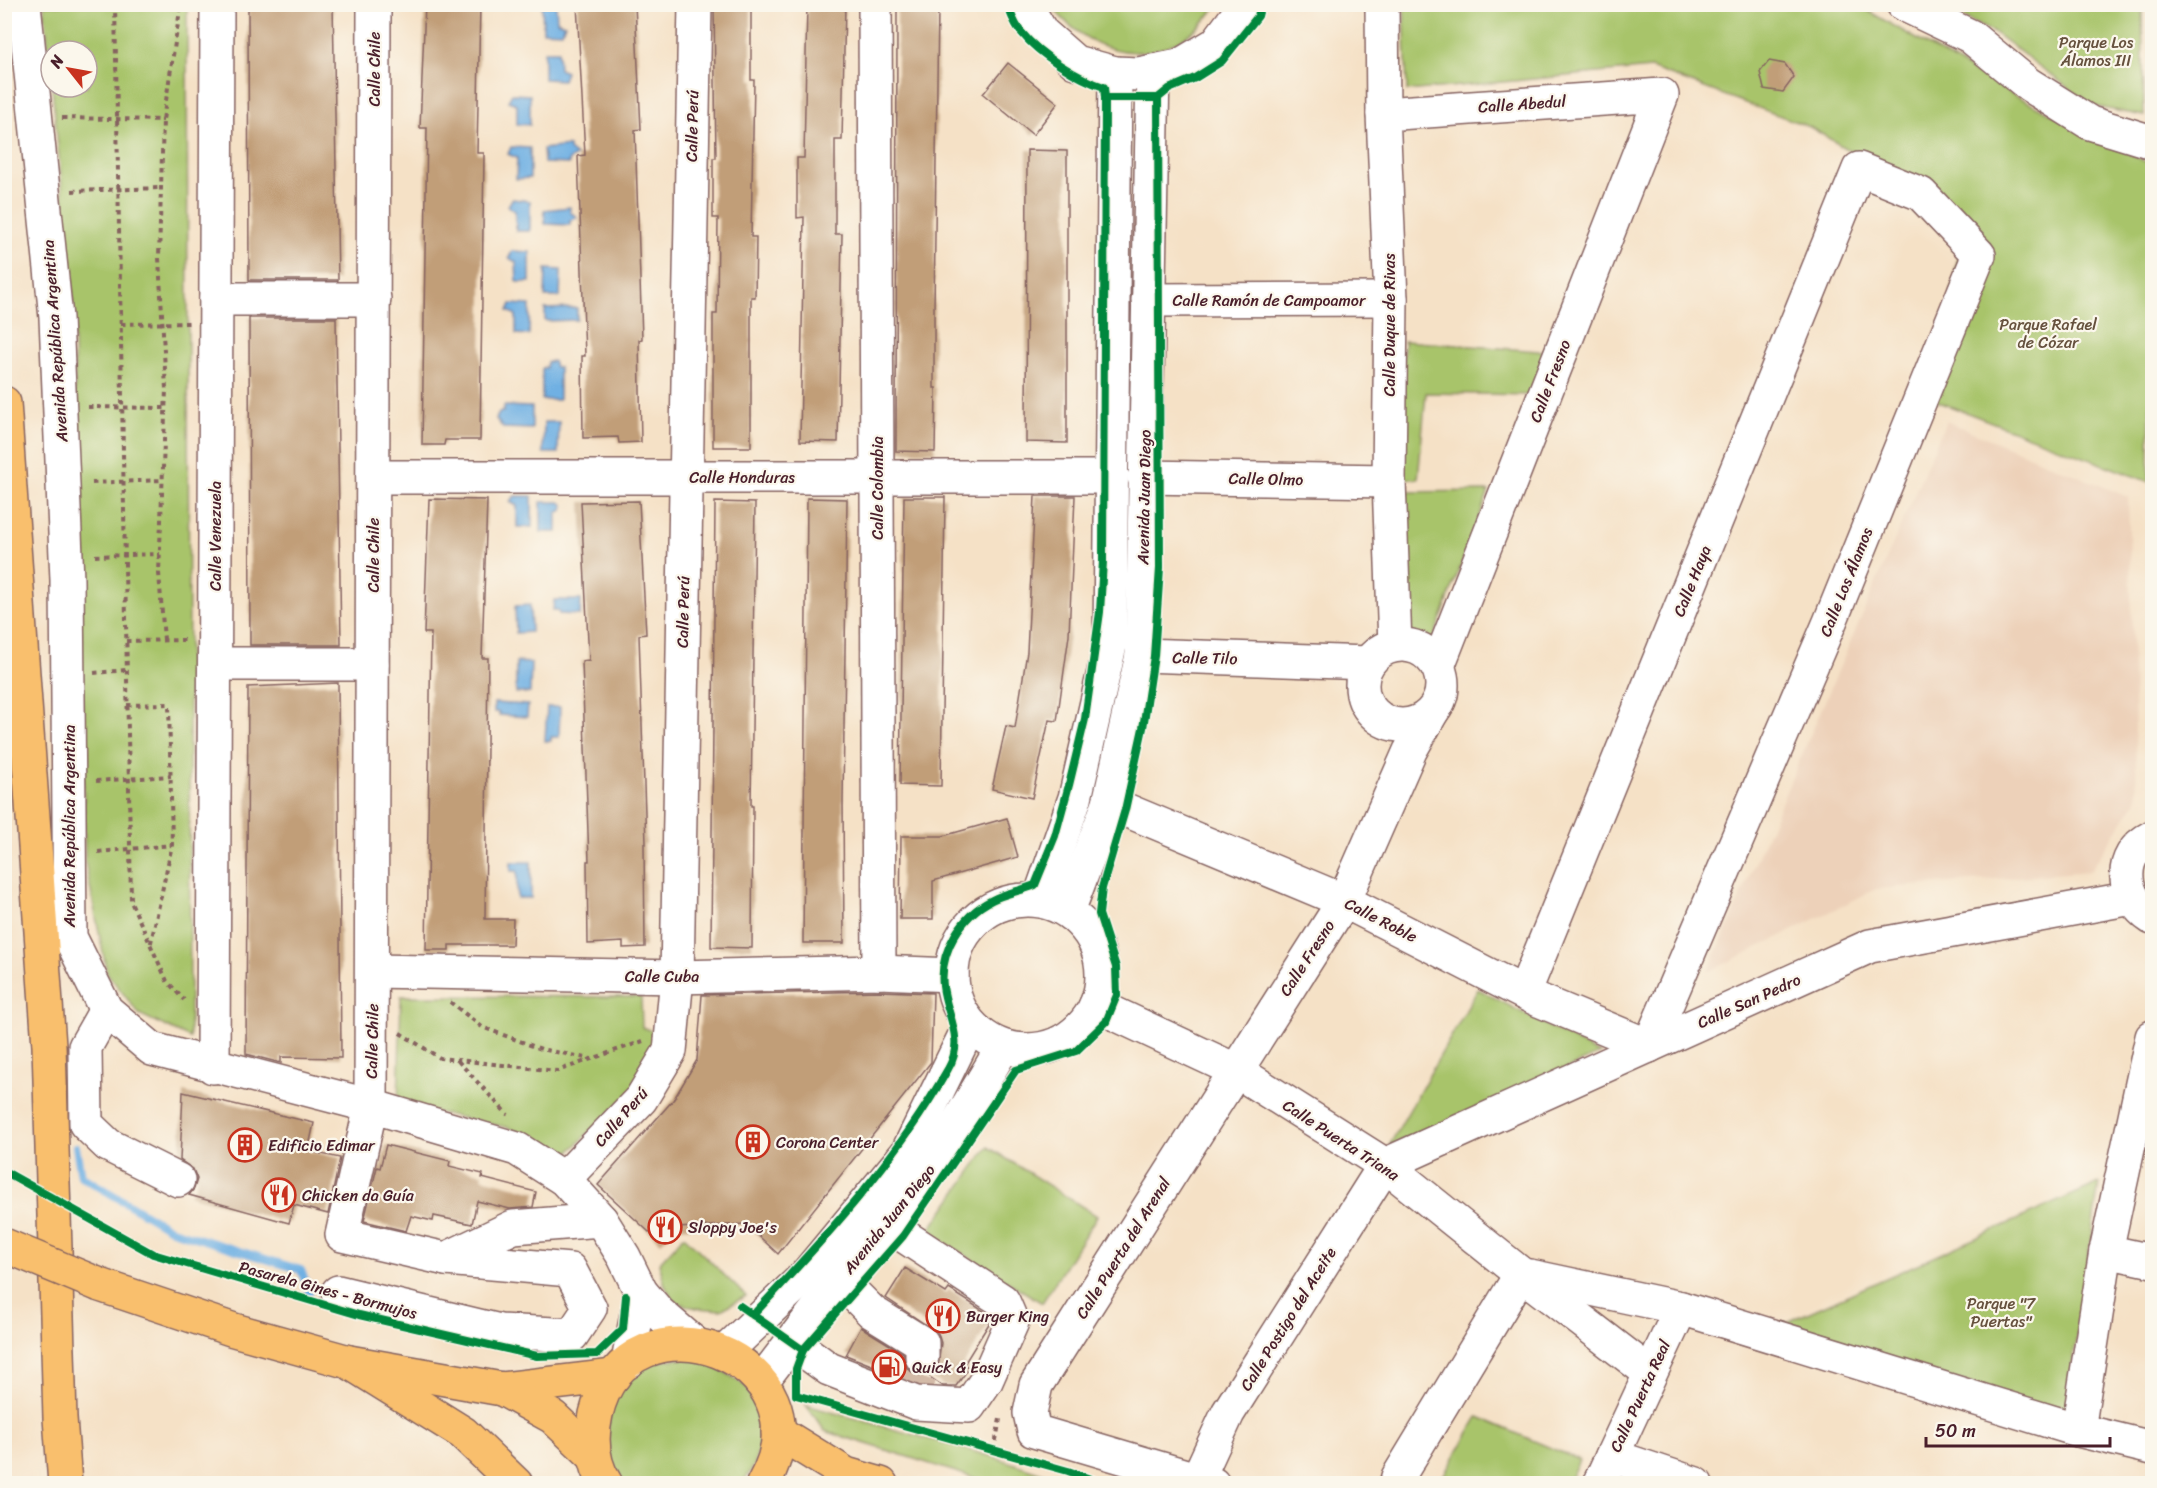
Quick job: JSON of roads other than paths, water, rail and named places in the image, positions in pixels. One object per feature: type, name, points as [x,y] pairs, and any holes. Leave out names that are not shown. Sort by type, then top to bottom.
[{"type":"main road","points":[[4,403],[49,1047],[60,1418],[65,1484]]},
{"type":"main road","points":[[4,1245],[100,1285],[234,1330],[350,1362],[502,1389],[553,1417],[600,1470]]},
{"type":"main road","points":[[600,1470],[593,1428],[599,1400],[621,1369],[648,1350],[671,1344],[694,1343],[725,1352],[745,1365],[761,1382],[773,1406],[778,1432],[772,1467],[763,1484]]},
{"type":"main road","points":[[350,1362],[463,1433],[516,1484]]},
{"type":"main road","points":[[502,1389],[621,1369]]},
{"type":"main road","points":[[778,1432],[846,1474],[881,1484]]},
{"type":"street","name":"Avenida República Argentina","points":[[24,4],[56,318],[67,558],[70,937],[106,1010],[152,1049],[213,1067],[371,1106],[518,1149],[564,1179],[601,1220],[624,1257],[641,1292],[659,1313],[694,1343]]},
{"type":"street","name":"Calle Venezuela","points":[[213,1067],[217,4]]},
{"type":"street","name":"Calle Chile","points":[[374,4],[371,1106],[342,1234],[446,1259]]},
{"type":"street","name":"Calle Perú","points":[[564,1179],[641,1099],[670,1051],[677,977],[695,4]]},
{"type":"street","name":"Calle Colombia","points":[[875,4],[879,972]]},
{"type":"street","points":[[1025,4],[1042,33],[1075,62],[1115,73],[1138,74],[1179,66],[1216,44],[1246,4]]},
{"type":"street","name":"Calle Duque de Rivas","points":[[1382,4],[1383,114],[1391,299],[1389,481],[1395,645]]},
{"type":"street","points":[[1903,4],[1970,36],[2028,84],[2090,123],[2152,142]]},
{"type":"street","name":"Avenida Juan Diego","points":[[1053,906],[1109,803],[1142,655],[1153,71]]},
{"type":"street","name":"Avenida Juan Diego","points":[[1053,906],[1110,645],[1115,73]]},
{"type":"street","name":"Calle Abedul","points":[[1383,114],[1662,95]]},
{"type":"street","name":"Calle Fresno","points":[[1438,666],[1662,95]]},
{"type":"street","name":"Calle Haya","points":[[1524,993],[1859,169]]},
{"type":"street","name":"Calle Los Álamos","points":[[1649,1046],[1830,622],[1979,255],[1921,194],[1859,169]]},
{"type":"street","points":[[216,310],[374,299]]},
{"type":"street","name":"Calle Ramón de Campoamor","points":[[1148,300],[1391,299]]},
{"type":"street","name":"Calle Honduras","points":[[373,477],[1111,477]]},
{"type":"street","name":"Calle Olmo","points":[[1144,477],[1389,481]]},
{"type":"street","points":[[1395,645],[1408,645],[1420,649],[1438,666],[1442,690],[1432,712],[1411,724],[1394,724],[1378,717],[1364,697],[1364,674],[1368,663],[1376,655],[1395,645]]},
{"type":"street","name":"Calle Tilo","points":[[1142,655],[1368,663]]},
{"type":"street","name":"Calle Tilo","points":[[1268,659],[1364,697]]},
{"type":"street","points":[[215,664],[372,664]]},
{"type":"street","name":"Calle Fresno","points":[[1235,1070],[1344,901],[1410,752],[1432,712]]},
{"type":"street","name":"Calle Roble","points":[[1109,803],[1344,901],[1524,993],[1649,1046]]},
{"type":"street","points":[[2142,908],[2127,884],[2127,868],[2133,853],[2152,837]]},
{"type":"street","points":[[1007,902],[1053,906],[1084,925],[1098,950],[1103,980],[1096,1005],[1083,1025],[1063,1042],[1042,1049],[1003,1047],[970,1025],[958,1004],[952,975],[962,937],[984,914],[1007,902]]},
{"type":"street","name":"Calle San Pedro","points":[[1385,1165],[1870,946],[2142,908]]},
{"type":"street","name":"Calle Cuba","points":[[373,971],[677,977],[879,972],[952,975]]},
{"type":"street","name":"Calle Puerta Triana","points":[[1096,1005],[1235,1070],[1385,1165],[1650,1373]]},
{"type":"street","points":[[106,1010],[85,1047],[87,1124],[108,1145],[178,1180]]},
{"type":"street","name":"Avenida Juan Diego","points":[[725,1352],[806,1275],[907,1153],[970,1025]]},
{"type":"street","points":[[2078,1430],[2106,1251],[2149,1070],[2152,1037]]},
{"type":"street","name":"Avenida Juan Diego","points":[[761,1382],[840,1280],[929,1172],[1003,1047]]},
{"type":"street","name":"Calle Puerta del Arenal","points":[[1205,1481],[1034,1431],[1030,1413],[1036,1385],[1235,1070]]},
{"type":"street","name":"Calle Postigo del Aceite","points":[[1205,1481],[1228,1413],[1385,1165]]},
{"type":"street","points":[[446,1259],[513,1227],[601,1220]]},
{"type":"street","points":[[803,1350],[829,1369],[916,1403],[969,1406],[986,1381],[1012,1322],[1003,1301],[886,1224]]},
{"type":"street","points":[[2106,1251],[2152,1261]]},
{"type":"street","points":[[338,1292],[500,1332],[572,1335],[590,1308],[570,1270],[446,1259]]},
{"type":"street","points":[[1396,1484],[1398,1477],[1521,1274],[1681,1308],[2078,1430],[2152,1448]]},
{"type":"street","points":[[840,1280],[872,1312],[922,1343],[922,1357]]},
{"type":"street","points":[[621,1369],[641,1292]]},
{"type":"street","name":"Calle Puerta Real","points":[[1605,1470],[1681,1308]]},
{"type":"street","points":[[1605,1470],[1696,1484]]},
{"type":"water","points":[[542,5],[556,5],[557,21],[565,24],[562,32],[543,31]]},
{"type":"water","points":[[544,51],[558,51],[559,69],[566,72],[563,80],[544,79]]},
{"type":"water","points":[[512,94],[530,95],[530,125],[517,124],[517,104],[508,101]]},
{"type":"water","points":[[569,146],[569,150],[576,156],[569,160],[569,164],[544,163],[543,149]]},
{"type":"water","points":[[511,147],[530,148],[530,178],[516,179],[517,158],[508,154]]},
{"type":"water","points":[[512,199],[530,201],[530,231],[516,231],[515,211],[508,206]]},
{"type":"water","points":[[570,207],[570,212],[577,217],[570,221],[570,225],[545,224],[544,210]]},
{"type":"water","points":[[512,251],[530,252],[530,282],[517,282],[516,262],[509,258]]},
{"type":"water","points":[[546,269],[561,270],[560,297],[545,297]]},
{"type":"water","points":[[511,304],[530,305],[529,335],[516,334],[516,315],[508,311]]},
{"type":"water","points":[[577,308],[577,320],[545,321],[545,309]]},
{"type":"water","points":[[553,361],[555,367],[559,367],[559,400],[542,400],[542,368],[546,368],[547,362]]},
{"type":"water","points":[[504,406],[532,407],[532,429],[503,428],[496,419],[499,413],[504,411]]},
{"type":"water","points":[[544,422],[559,422],[558,453],[543,453]]},
{"type":"water","points":[[515,496],[532,496],[532,527],[517,527],[517,506],[510,502]]},
{"type":"water","points":[[541,502],[560,502],[564,505],[563,510],[557,513],[557,532],[541,532]]},
{"type":"water","points":[[554,600],[581,600],[580,615],[559,614],[558,610],[553,610]]},
{"type":"water","points":[[530,605],[531,632],[516,633],[515,606]]},
{"type":"water","points":[[516,662],[531,663],[530,693],[516,693]]},
{"type":"water","points":[[494,703],[528,705],[527,717],[499,715],[499,712],[494,712]]},
{"type":"water","points":[[547,707],[560,707],[559,737],[551,737],[551,741],[545,741]]},
{"type":"water","points":[[511,862],[531,862],[531,898],[517,898],[517,871],[511,871]]},
{"type":"waterway","points":[[76,1147],[81,1176],[172,1230],[301,1270],[309,1292]]},
{"type":"tunnel","points":[[896,1396],[917,1384],[923,1368],[922,1357]]},
{"type":"place","name":"Corona Center","points":[[753,1142]]},
{"type":"place","name":"Edificio Edimar","points":[[245,1145]]},
{"type":"place","name":"Chicken da Guía","points":[[279,1195]]},
{"type":"place","name":"Sloppy Joe's","points":[[665,1227]]},
{"type":"place","name":"Burger King","points":[[943,1316]]},
{"type":"place","name":"Quick & Easy","points":[[889,1367]]},
{"type":"park label","name":"Parque Los Álamos III","points":[[2096,51]]},
{"type":"park label","name":"Parque Rafael de Cózar","points":[[2048,333]]},
{"type":"park label","name":"Parque \"7 Puertas\"","points":[[2001,1312]]}]
